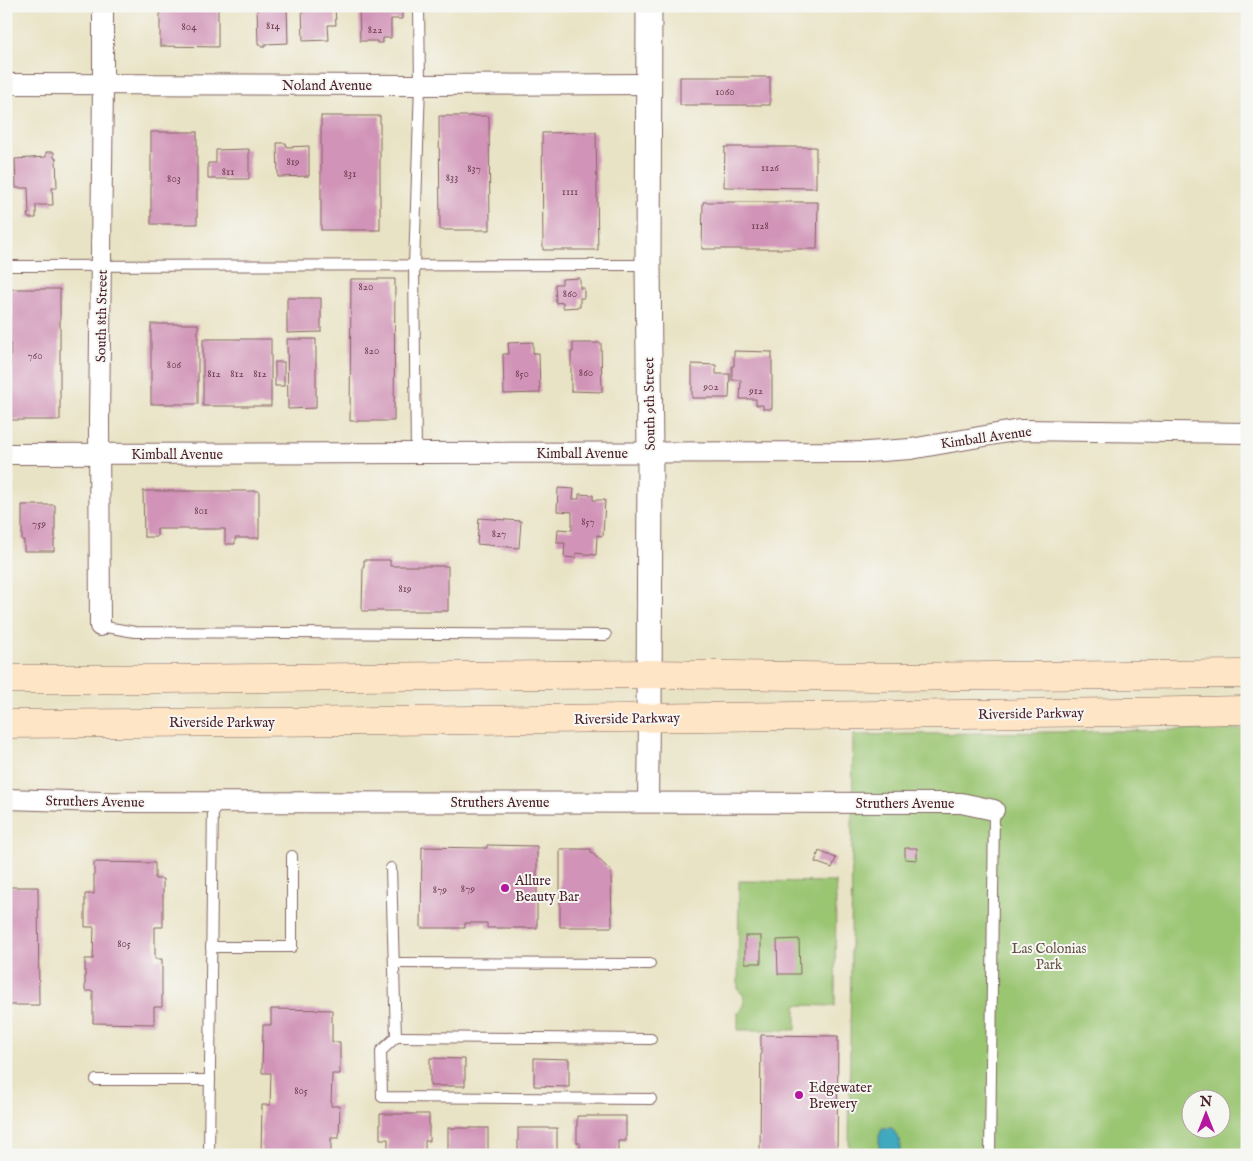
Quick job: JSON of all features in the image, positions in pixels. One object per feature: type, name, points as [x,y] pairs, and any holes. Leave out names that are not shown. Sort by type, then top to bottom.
[{"type":"main road","points":[[6,679],[649,674],[888,677],[1247,674]]},
{"type":"main road","name":"Riverside Parkway","points":[[6,724],[1247,710]]},
{"type":"street","name":"South 8th Street","points":[[100,626],[103,6]]},
{"type":"street","name":"South 9th Street","points":[[648,802],[650,452],[648,265],[649,6]]},
{"type":"street","name":"Noland Avenue","points":[[6,84],[649,84]]},
{"type":"street","name":"Kimball Avenue","points":[[6,454],[867,452],[911,449],[1019,430],[1247,433]]},
{"type":"street","name":"Struthers Avenue","points":[[6,799],[101,802],[961,803],[994,810]]},
{"type":"lane","points":[[416,454],[414,266],[420,85],[419,6]]},
{"type":"lane","points":[[6,266],[648,265]]},
{"type":"lane","points":[[100,626],[135,632],[606,635]]},
{"type":"lane","points":[[209,1155],[213,802]]},
{"type":"lane","points":[[990,1155],[994,810]]},
{"type":"lane","points":[[212,947],[292,947],[292,856]]},
{"type":"lane","points":[[391,868],[396,1037]]},
{"type":"lane","points":[[394,963],[650,964]]},
{"type":"lane","points":[[651,1039],[396,1037],[381,1051],[382,1097],[651,1098]]},
{"type":"lane","points":[[96,1080],[210,1080]]},
{"type":"green space","name":"Las Colonias Park","points":[[1247,729],[1247,1155],[849,1155],[853,735]]},
{"type":"green space","points":[[739,881],[836,882],[835,1006],[796,1005],[796,1030],[738,1030],[738,1012],[744,1006],[744,996],[738,990]]},
{"type":"water","points":[[882,1128],[892,1128],[900,1142],[900,1155],[879,1155],[879,1137]]},
{"type":"building","points":[[160,6],[218,6],[218,47],[160,46]]},
{"type":"building","points":[[257,6],[287,6],[288,43],[265,44],[265,47],[261,47],[261,44],[258,44]]},
{"type":"building","points":[[302,6],[335,6],[336,25],[328,25],[329,40],[303,41]]},
{"type":"building","points":[[359,6],[402,6],[402,19],[391,19],[391,38],[383,38],[383,43],[360,41]]},
{"type":"building","points":[[680,77],[770,77],[770,105],[680,105]]},
{"type":"building","points":[[321,116],[380,116],[380,230],[321,230]]},
{"type":"building","points":[[439,116],[489,116],[490,230],[440,230]]},
{"type":"building","points":[[151,132],[197,132],[197,224],[151,224]]},
{"type":"building","points":[[596,132],[598,250],[543,250],[542,133]]},
{"type":"building","points":[[277,143],[286,143],[287,147],[309,146],[309,176],[278,177]]},
{"type":"building","points":[[725,147],[816,147],[816,188],[724,187]]},
{"type":"building","points":[[249,149],[249,179],[208,179],[208,163],[216,163],[216,150]]},
{"type":"building","points":[[46,152],[54,152],[54,158],[56,158],[57,188],[52,188],[53,205],[36,205],[36,218],[28,218],[28,188],[16,188],[15,159],[46,157]]},
{"type":"building","points":[[703,202],[818,202],[817,249],[702,249]]},
{"type":"building","points":[[580,278],[580,288],[584,288],[584,298],[580,298],[580,307],[563,308],[563,302],[556,303],[555,284],[562,284],[562,279]]},
{"type":"building","points":[[351,279],[395,279],[394,421],[350,421]]},
{"type":"building","points":[[10,289],[60,289],[60,420],[11,420]]},
{"type":"building","points":[[287,298],[321,298],[321,332],[287,333]]},
{"type":"building","points":[[151,324],[198,324],[198,404],[151,404]]},
{"type":"building","points":[[203,339],[271,339],[271,406],[203,406]]},
{"type":"building","points":[[287,339],[316,339],[316,408],[288,409]]},
{"type":"building","points":[[533,342],[533,353],[539,353],[540,393],[504,394],[503,354],[509,354],[508,343]]},
{"type":"building","points":[[573,343],[601,343],[602,392],[571,391],[571,352],[573,352]]},
{"type":"building","points":[[734,351],[772,352],[772,409],[763,409],[763,405],[756,405],[756,399],[740,399],[741,380],[732,380]]},
{"type":"building","points":[[275,362],[284,362],[284,386],[275,386]]},
{"type":"building","points":[[692,364],[716,365],[716,374],[730,374],[729,398],[692,398]]},
{"type":"building","points":[[558,488],[574,489],[573,499],[579,499],[579,494],[593,495],[593,500],[605,500],[603,536],[597,535],[596,555],[576,553],[576,558],[564,557],[565,543],[557,543],[558,529],[572,530],[572,512],[557,511]]},
{"type":"building","points":[[143,491],[259,491],[259,538],[235,538],[235,544],[225,544],[225,529],[157,529],[157,537],[144,537]]},
{"type":"building","points":[[22,505],[55,505],[54,551],[24,551],[24,540],[22,540]]},
{"type":"building","points":[[479,518],[521,521],[519,548],[477,544]]},
{"type":"building","points":[[364,560],[390,560],[390,566],[448,566],[448,611],[362,611]]},
{"type":"building","points":[[487,845],[537,846],[537,928],[487,928],[487,923],[465,923],[465,928],[421,928],[422,847],[487,848]]},
{"type":"building","points":[[905,848],[917,848],[917,860],[905,859]]},
{"type":"building","points":[[560,849],[591,849],[591,852],[611,871],[612,927],[560,927]]},
{"type":"building","points":[[819,851],[836,858],[832,868],[815,862]]},
{"type":"building","points":[[94,862],[155,863],[155,879],[163,879],[163,927],[155,927],[155,959],[162,959],[162,1007],[154,1007],[154,1024],[93,1023],[93,991],[85,991],[85,959],[93,959],[94,927],[85,927],[85,894],[94,894]]},
{"type":"building","points":[[6,887],[38,887],[39,1005],[6,1005]]},
{"type":"building","points":[[745,936],[761,936],[761,963],[745,963]]},
{"type":"building","points":[[799,939],[800,974],[778,974],[777,940]]},
{"type":"building","points":[[271,1009],[332,1010],[332,1042],[340,1042],[340,1074],[332,1074],[331,1106],[340,1106],[339,1138],[331,1138],[331,1155],[270,1155],[270,1153],[261,1153],[262,1105],[270,1105],[271,1073],[262,1073],[263,1025],[271,1025]]},
{"type":"building","name":"Edgewater Brewery","points":[[761,1035],[838,1036],[837,1155],[760,1155]]},
{"type":"building","points":[[430,1058],[465,1059],[465,1086],[430,1086]]},
{"type":"building","points":[[534,1058],[569,1059],[569,1087],[534,1086]]},
{"type":"building","points":[[380,1114],[429,1114],[429,1141],[425,1141],[425,1152],[429,1152],[429,1155],[388,1155],[388,1139],[380,1139]]},
{"type":"building","points":[[577,1116],[626,1116],[626,1141],[618,1141],[618,1155],[580,1155],[580,1143],[577,1143]]},
{"type":"building","points":[[448,1128],[488,1128],[488,1155],[448,1155]]},
{"type":"building","points":[[518,1128],[557,1128],[557,1155],[518,1155]]},
{"type":"place","name":"Allure Beauty Bar","points":[[505,888]]},
{"type":"place","name":"Edgewater Brewery","points":[[799,1095]]}]
